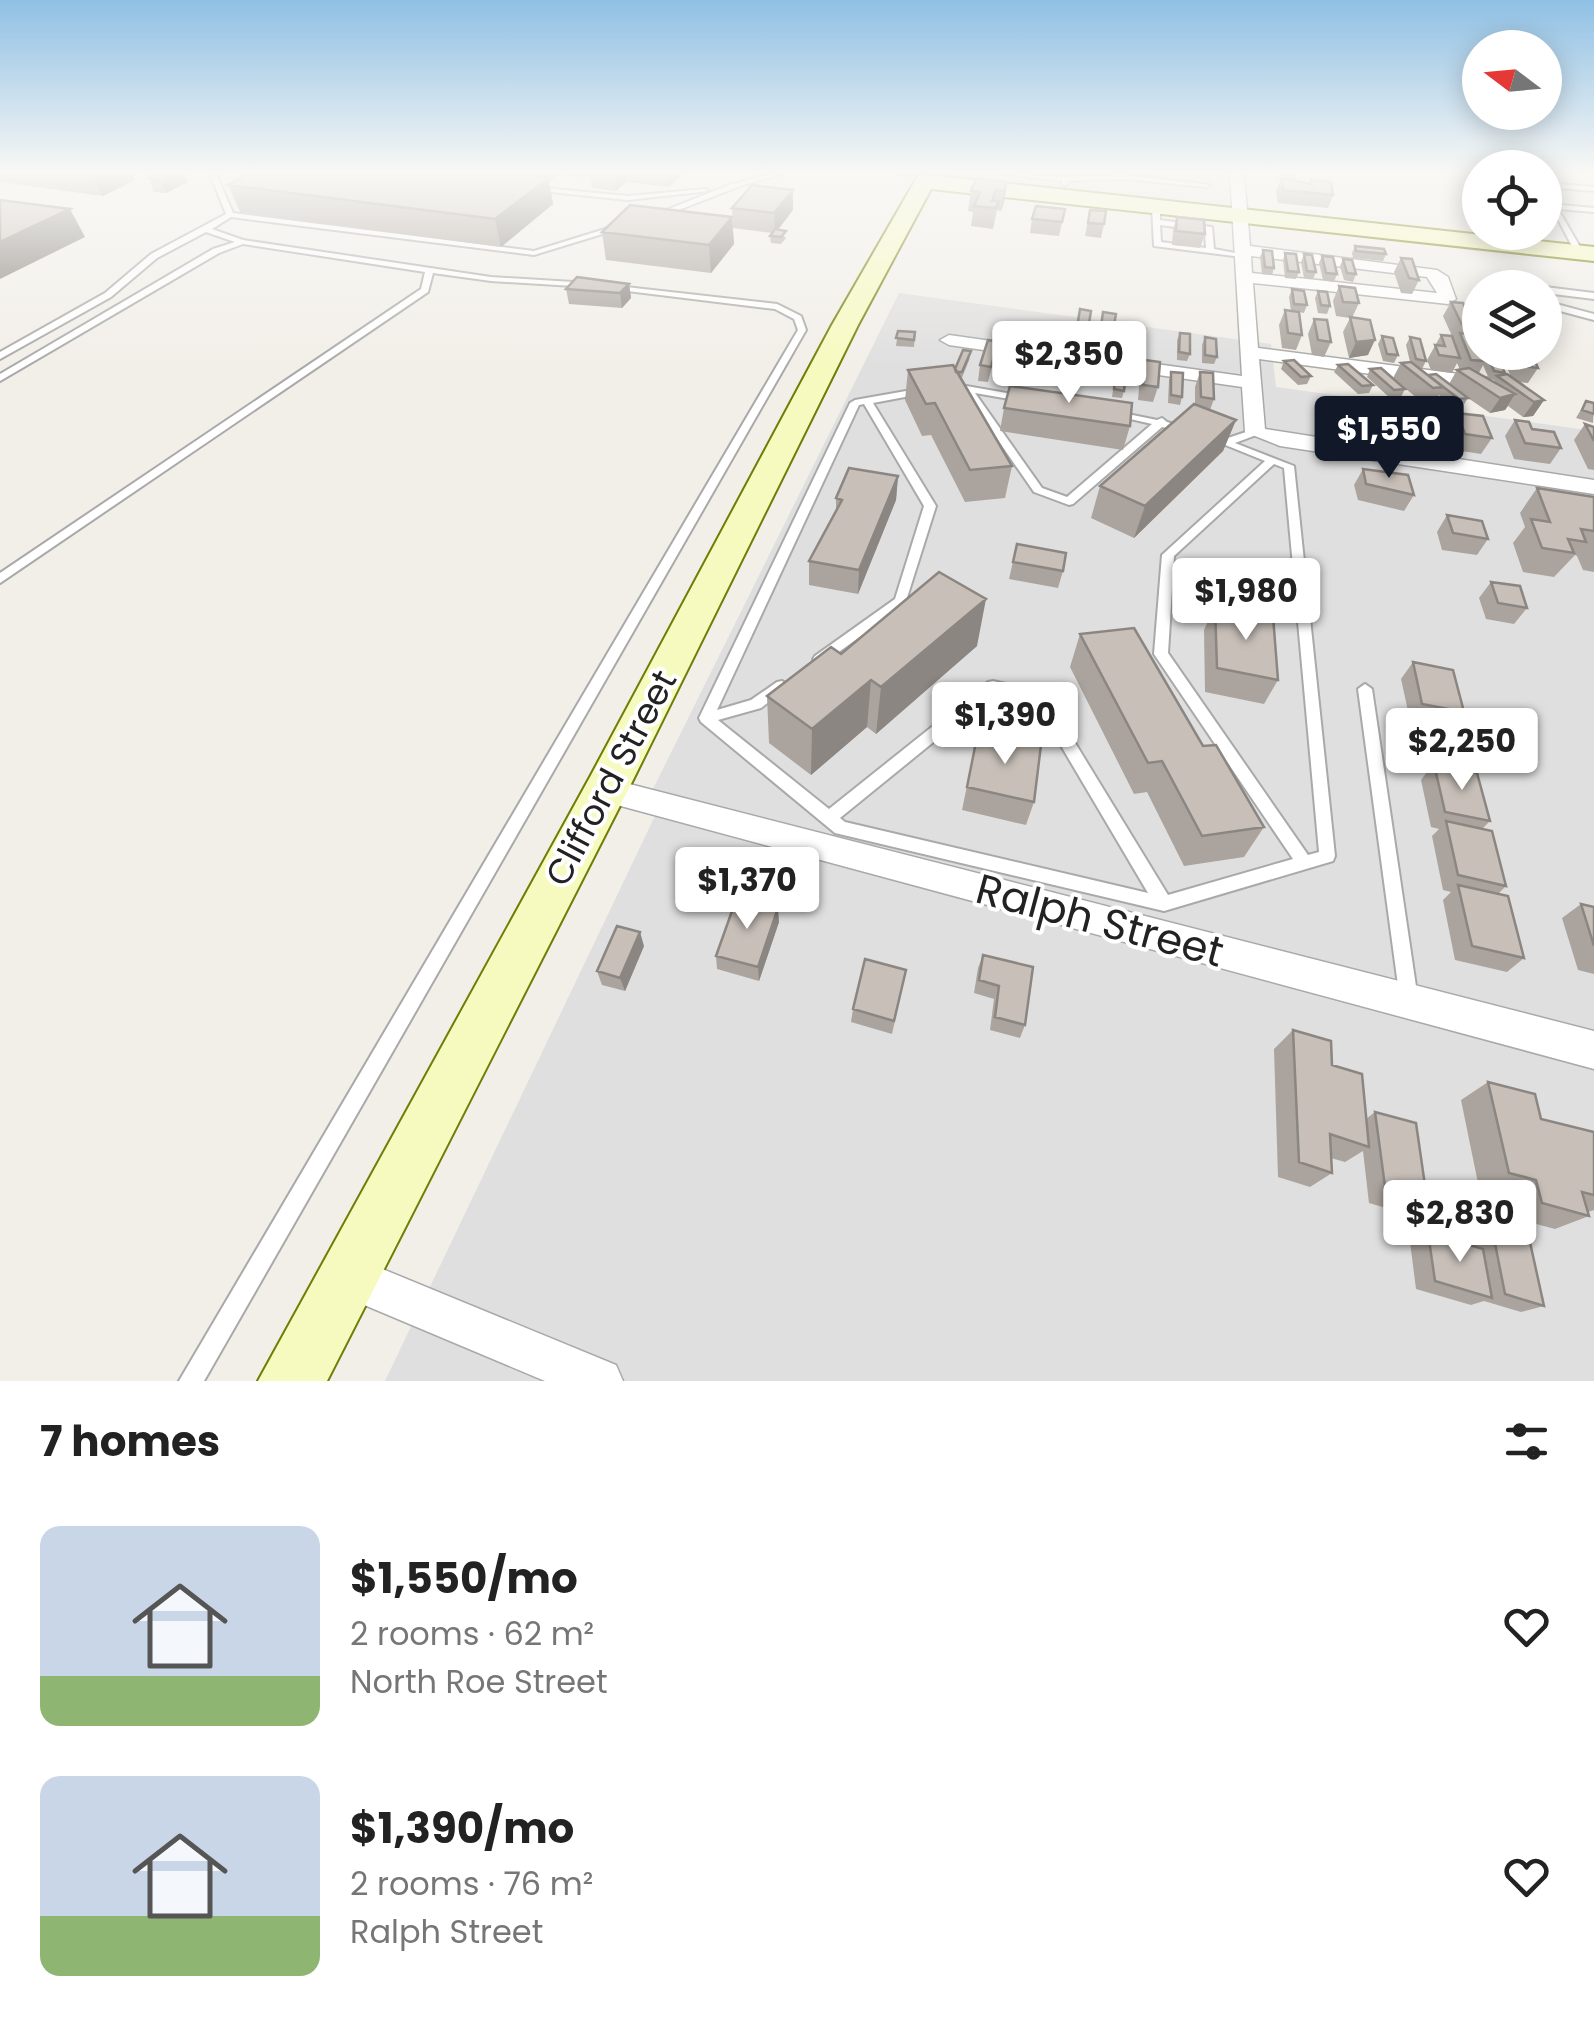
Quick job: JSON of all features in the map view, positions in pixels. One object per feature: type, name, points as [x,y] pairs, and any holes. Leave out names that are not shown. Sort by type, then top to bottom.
[{"type":"main road","name":"Clifford Street","points":[[291,1381],[894,238]]},
{"type":"main road","points":[[1562,248],[1587,253]]},
{"type":"street","points":[[1240,238],[1255,432],[1288,441],[1594,487]]},
{"type":"street","points":[[1242,252],[1431,273],[1440,277],[1448,299],[1245,277]]},
{"type":"street","points":[[949,340],[1252,383]]},
{"type":"street","points":[[1250,352],[1502,386]]},
{"type":"street","name":"Ralph Street","points":[[606,790],[834,832],[1122,910],[1409,1001],[1594,1050]]},
{"type":"street","points":[[346,1276],[600,1381]]},
{"type":"lane","points":[[0,356],[108,295],[154,256],[188,238]]},
{"type":"lane","points":[[191,1381],[802,330],[798,318],[776,307],[592,285],[491,280],[232,238]]},
{"type":"lane","points":[[413,238],[534,254],[584,238]]},
{"type":"lane","points":[[1158,238],[1158,244],[1242,252]]},
{"type":"lane","points":[[1210,238],[1210,251]]},
{"type":"lane","points":[[0,378],[216,251],[242,242]]},
{"type":"lane","points":[[0,579],[425,290],[430,269]]},
{"type":"lane","points":[[1562,292],[1594,296]]},
{"type":"lane","points":[[1562,309],[1594,317]]},
{"type":"lane","points":[[706,718],[855,403],[949,386],[1046,402]]},
{"type":"lane","points":[[968,390],[1038,490],[1069,502],[1162,420]]},
{"type":"lane","points":[[804,670],[902,601],[930,506],[866,401]]},
{"type":"lane","points":[[1104,411],[1162,420],[1289,466]]},
{"type":"lane","points":[[1225,443],[1255,432]]},
{"type":"lane","points":[[1122,910],[1164,904],[1328,856],[1288,441]]},
{"type":"lane","points":[[1272,460],[1168,556],[1161,654],[1305,863]]},
{"type":"lane","points":[[706,718],[756,704],[788,682]]},
{"type":"lane","points":[[706,718],[834,832],[993,686],[1039,696],[1164,904]]},
{"type":"lane","points":[[1364,690],[1409,1001]]},
{"type":"shaded area","points":[[899,293],[1271,344],[1276,387],[1594,431],[1594,1381],[385,1381],[664,797],[651,793]]},
{"type":"building","points":[[655,238],[714,238],[709,245]]},
{"type":"building","points":[[1355,246],[1384,249],[1386,254],[1356,251]]},
{"type":"building","points":[[1263,250],[1272,251],[1274,268],[1265,267]]},
{"type":"building","points":[[1285,253],[1296,254],[1299,272],[1288,271]]},
{"type":"building","points":[[1304,254],[1312,255],[1316,272],[1307,271]]},
{"type":"building","points":[[1322,256],[1333,257],[1337,274],[1326,273]]},
{"type":"building","points":[[1401,258],[1412,259],[1419,280],[1409,278]]},
{"type":"building","points":[[1343,259],[1352,260],[1356,274],[1347,273]]},
{"type":"building","points":[[577,277],[629,284],[620,293],[566,289]]},
{"type":"building","points":[[1339,286],[1355,288],[1359,303],[1343,302]]},
{"type":"building","points":[[1292,289],[1304,291],[1307,305],[1294,304]]},
{"type":"building","points":[[1318,291],[1327,292],[1330,306],[1321,305]]},
{"type":"building","points":[[1451,302],[1462,303],[1462,325]]},
{"type":"building","points":[[1080,309],[1091,311],[1087,336],[1076,334]]},
{"type":"building","points":[[1285,310],[1299,312],[1302,335],[1288,333]]},
{"type":"building","points":[[1103,312],[1116,314],[1112,336],[1100,334]]},
{"type":"building","points":[[1350,317],[1370,320],[1375,340],[1356,342]]},
{"type":"building","points":[[1314,319],[1327,320],[1331,342],[1318,340]]},
{"type":"building","points":[[898,331],[915,332],[914,340],[896,338]]},
{"type":"building","points":[[1180,333],[1190,334],[1190,354],[1179,352]]},
{"type":"building","points":[[1441,335],[1452,336],[1460,358],[1439,355],[1435,345],[1445,346]]},
{"type":"building","points":[[1382,336],[1393,338],[1398,355],[1387,354]]},
{"type":"building","points":[[1205,337],[1216,339],[1217,357],[1205,355]]},
{"type":"building","points":[[1410,337],[1420,339],[1426,361],[1416,359]]},
{"type":"building","points":[[988,340],[998,342],[991,367],[980,365]]},
{"type":"building","points":[[963,350],[971,351],[962,372],[956,372],[955,369]]},
{"type":"building","points":[[1090,360],[1101,361],[1101,369],[1090,367]]},
{"type":"building","points":[[1145,360],[1160,362],[1158,387],[1143,385]]},
{"type":"building","points":[[1294,360],[1311,376],[1301,377],[1284,361]]},
{"type":"building","points":[[1411,362],[1443,387],[1433,388],[1401,363]]},
{"type":"building","points":[[1117,364],[1127,365],[1124,391],[1114,389]]},
{"type":"building","points":[[1348,364],[1373,385],[1362,386],[1338,365]]},
{"type":"building","points":[[953,365],[1012,466],[970,470],[935,403],[926,404],[908,370]]},
{"type":"building","points":[[1381,368],[1405,389],[1394,390],[1370,369]]},
{"type":"building","points":[[1457,370],[1473,370],[1515,394],[1500,398]]},
{"type":"building","points":[[1171,372],[1183,373],[1182,397],[1171,395]]},
{"type":"building","points":[[1200,372],[1213,373],[1214,399],[1201,397]]},
{"type":"building","points":[[1436,374],[1468,398],[1459,399],[1428,375]]},
{"type":"building","points":[[1507,374],[1544,400],[1534,402],[1497,376]]},
{"type":"building","points":[[1010,386],[1132,403],[1130,426],[1004,408]]},
{"type":"building","points":[[1586,401],[1594,403],[1594,414],[1582,410]]},
{"type":"building","points":[[1194,404],[1236,420],[1145,506],[1100,486]]},
{"type":"building","points":[[1447,412],[1483,416],[1492,438],[1465,434],[1462,426],[1451,424]]},
{"type":"building","points":[[1515,420],[1529,422],[1532,429],[1554,432],[1561,448],[1525,443]]},
{"type":"building","points":[[1585,424],[1594,427],[1594,441]]},
{"type":"building","points":[[849,468],[898,476],[859,570],[809,561],[842,500],[836,498]]},
{"type":"building","points":[[1363,469],[1408,475],[1414,495],[1366,484]]},
{"type":"building","points":[[1537,488],[1594,497],[1594,531],[1581,529],[1586,542],[1568,539],[1574,553],[1542,548],[1531,519],[1550,522]]},
{"type":"building","points":[[1447,515],[1482,521],[1488,539],[1453,533]]},
{"type":"building","points":[[1017,544],[1066,553],[1063,571],[1013,562]]},
{"type":"building","points":[[939,572],[986,599],[881,687],[871,680],[812,729],[767,696],[831,647],[841,654]]},
{"type":"building","points":[[1491,582],[1520,586],[1527,608],[1498,603]]},
{"type":"building","points":[[1215,606],[1273,616],[1278,680],[1217,668]]},
{"type":"building","points":[[1134,628],[1203,746],[1216,745],[1264,827],[1202,836],[1162,761],[1148,763],[1080,634]]},
{"type":"building","points":[[1413,662],[1453,670],[1464,712],[1422,704]]},
{"type":"building","points":[[1422,711],[1464,719],[1475,763],[1432,755]]},
{"type":"building","points":[[978,732],[1041,745],[1034,802],[967,787]]},
{"type":"building","points":[[1434,764],[1477,773],[1490,821],[1445,812]]},
{"type":"building","points":[[1446,821],[1492,831],[1506,886],[1458,875]]},
{"type":"building","points":[[1458,885],[1508,896],[1524,958],[1472,946]]},
{"type":"building","points":[[737,897],[778,908],[758,967],[716,956]]},
{"type":"building","points":[[1581,904],[1594,907],[1594,946]]},
{"type":"building","points":[[617,926],[640,932],[620,978],[597,971]]},
{"type":"building","points":[[983,955],[1033,967],[1025,1025],[995,1017],[999,986],[979,980]]},
{"type":"building","points":[[865,959],[906,970],[894,1021],[853,1009]]},
{"type":"building","points":[[1293,1030],[1331,1041],[1332,1065],[1362,1074],[1369,1147],[1330,1134],[1332,1173],[1299,1162]]},
{"type":"building","points":[[1488,1082],[1535,1094],[1541,1119],[1594,1132],[1594,1195],[1582,1192],[1589,1216],[1542,1203],[1536,1180],[1509,1173]]},
{"type":"building","points":[[1375,1112],[1416,1123],[1428,1206],[1386,1194]]},
{"type":"building","points":[[1489,1213],[1526,1224],[1544,1306],[1505,1294]]},
{"type":"building","points":[[1428,1233],[1483,1249],[1492,1298],[1435,1281]]}]
